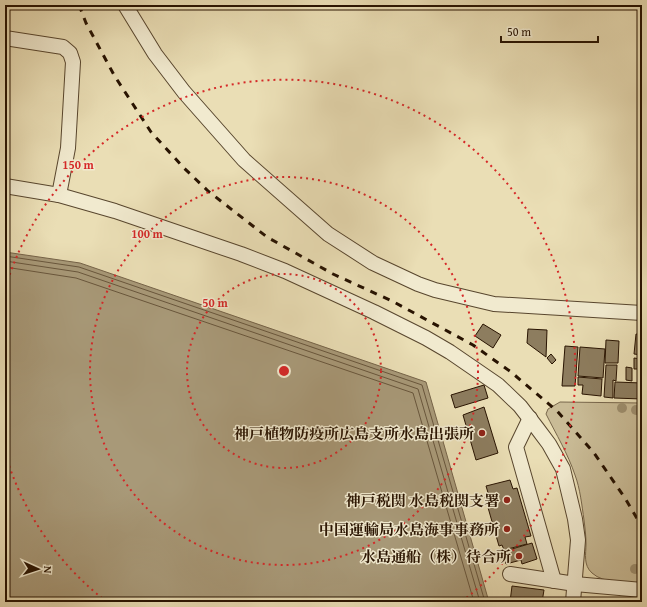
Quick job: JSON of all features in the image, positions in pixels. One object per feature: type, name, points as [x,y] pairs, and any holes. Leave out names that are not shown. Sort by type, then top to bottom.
[{"type":"street","points":[[125,5],[155,54],[184,92],[244,160],[322,229],[351,250],[373,263],[418,284],[467,299],[494,304],[642,313]]},
{"type":"street","points":[[5,38],[63,47],[70,53],[73,62],[68,148],[59,196]]},
{"type":"street","points":[[5,186],[59,196],[115,211],[241,254],[285,271],[426,338],[475,368],[498,385],[520,406],[549,444],[562,469],[570,496],[578,540],[573,602]]},
{"type":"street","points":[[530,418],[516,447],[554,581]]},
{"type":"street","points":[[510,574],[575,584],[642,590]]},
{"type":"shaded area","points":[[560,402],[642,403],[642,584],[609,581],[597,577],[589,570],[587,566],[585,529],[582,503],[578,486],[569,459],[546,414],[548,409]]},
{"type":"water","points":[[5,252],[80,263],[426,382],[489,602],[5,602]]},
{"type":"building","points":[[483,324],[501,335],[493,348],[475,336]]},
{"type":"building","points":[[528,329],[547,330],[546,357],[527,343]]},
{"type":"building","points":[[636,334],[642,335],[642,355],[634,354]]},
{"type":"building","points":[[606,340],[619,341],[618,363],[605,363]]},
{"type":"building","points":[[565,346],[578,347],[575,386],[562,386]]},
{"type":"building","points":[[580,347],[605,349],[603,378],[578,376]]},
{"type":"building","points":[[551,354],[556,360],[552,364],[547,358]]},
{"type":"building","points":[[634,358],[641,359],[641,369],[634,369]]},
{"type":"building","points":[[606,365],[617,365],[616,381],[613,380],[613,398],[604,397]]},
{"type":"building","points":[[626,367],[632,368],[632,381],[626,380]]},
{"type":"building","points":[[578,377],[602,379],[601,396],[582,394],[583,385],[578,385]]},
{"type":"building","points":[[615,382],[642,383],[642,399],[614,398]]},
{"type":"building","points":[[484,385],[488,398],[455,408],[451,395]]},
{"type":"building","points":[[484,407],[498,453],[476,460],[463,415]]},
{"type":"building","points":[[510,480],[513,489],[517,488],[531,536],[525,537],[527,544],[504,550],[502,545],[499,546],[485,497],[489,496],[486,486]]},
{"type":"building","name":"水島通船（株）待合所","points":[[532,543],[537,559],[522,564],[521,560],[506,564],[502,552]]},
{"type":"building","points":[[512,586],[544,590],[542,602],[510,602]]},
{"type":"railway","points":[[79,5],[86,23],[114,75],[151,132],[184,168],[208,191],[267,237],[333,274],[392,301],[473,345],[511,372],[557,411],[594,453],[625,498],[642,527]]},
{"type":"place","name":"神戸植物防疫所広島支所水島出張所","points":[[482,433]]},
{"type":"place","name":"神戸税関 水島税関支署","points":[[507,500]]},
{"type":"place","name":"中国運輸局水島海事事務所","points":[[507,529]]},
{"type":"place","name":"水島通船（株）待合所","points":[[519,556]]}]
